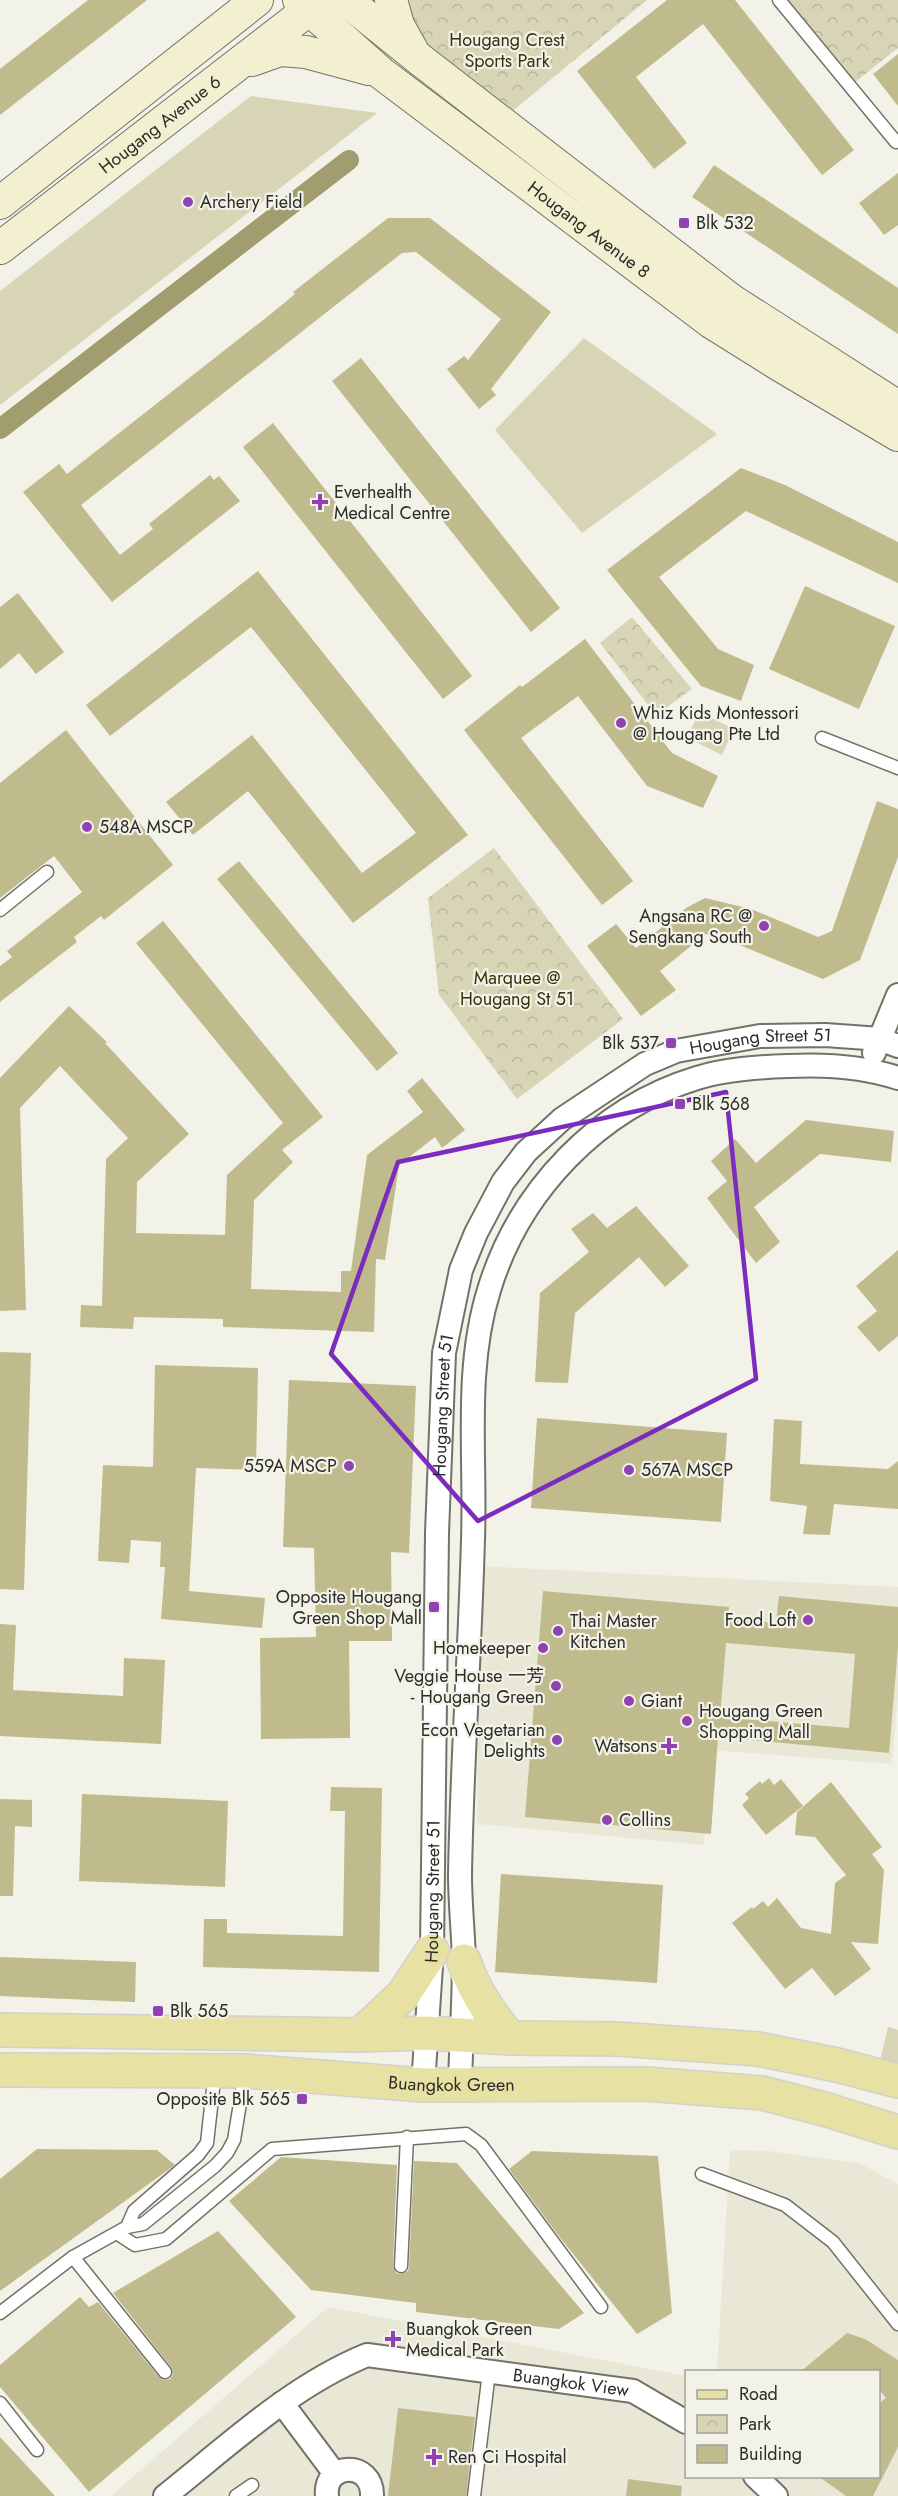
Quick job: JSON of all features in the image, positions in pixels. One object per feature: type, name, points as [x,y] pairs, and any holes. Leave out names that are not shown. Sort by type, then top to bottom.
[{"type":"main road","points":[[189,54],[220,0]]},
{"type":"main road","name":"Hougang Avenue 6","points":[[0,203],[256,0]]},
{"type":"main road","name":"Hougang Avenue 8","points":[[346,0],[731,300],[898,407]]},
{"type":"main road","points":[[391,0],[399,25],[418,58]]},
{"type":"main road","name":"Hougang Avenue 6","points":[[0,248],[218,81],[309,3]]},
{"type":"main road","name":"Hougang Avenue 8","points":[[309,3],[381,73],[711,322],[898,435]]},
{"type":"main road","points":[[218,81],[253,59],[280,50],[331,57],[381,73]]},
{"type":"main road","points":[[360,2035],[403,1995],[432,1951]]},
{"type":"main road","points":[[464,1961],[472,1986],[487,2010],[510,2038]]},
{"type":"main road","points":[[0,2030],[360,2035],[426,2033],[510,2038],[618,2039],[758,2049],[837,2065],[898,2081]]},
{"type":"main road","name":"Buangkok Green","points":[[0,2070],[230,2071],[423,2085],[646,2084],[762,2093],[898,2132]]},
{"type":"street","points":[[868,1069],[889,1042],[898,995]]},
{"type":"street","name":"Hougang Street 51","points":[[423,2085],[432,1951],[437,1533],[444,1353],[461,1270],[476,1233],[503,1182],[526,1152],[562,1119],[645,1064],[676,1051],[760,1036],[825,1035],[889,1042]]},
{"type":"street","name":"Hougang Street 51","points":[[460,2084],[464,1961],[460,1879],[473,1536],[473,1406],[478,1344],[488,1293],[502,1252],[525,1210],[549,1176],[570,1154],[599,1130],[647,1097],[698,1077],[756,1067],[815,1065],[868,1069],[898,1077]]},
{"type":"street","name":"Buangkok View","points":[[177,2491],[282,2403],[333,2372],[367,2355],[633,2391],[685,2421]]},
{"type":"street","points":[[282,2403],[335,2474]]},
{"type":"street","points":[[327,2496],[328,2482],[335,2474],[344,2470],[355,2470],[364,2475],[370,2483],[372,2496]]},
{"type":"street","points":[[757,2478],[776,2496]]},
{"type":"lane","points":[[779,0],[896,142]]},
{"type":"lane","points":[[822,738],[898,768]]},
{"type":"lane","points":[[0,910],[47,872]]},
{"type":"lane","points":[[0,2313],[73,2257],[123,2230],[143,2224],[215,2166],[227,2153],[234,2140],[230,2071]]},
{"type":"lane","points":[[123,2230],[134,2211],[198,2155],[207,2143],[230,2071]]},
{"type":"lane","points":[[123,2230],[135,2246],[166,2239],[272,2149],[466,2134],[475,2139],[601,2307]]},
{"type":"lane","points":[[401,2266],[407,2137]]},
{"type":"lane","points":[[702,2174],[785,2205],[833,2242],[898,2324]]},
{"type":"lane","points":[[73,2257],[165,2372]]},
{"type":"lane","points":[[478,2493],[489,2372]]},
{"type":"lane","points":[[0,2403],[37,2450]]},
{"type":"lane","points":[[236,2496],[252,2485]]},
{"type":"highlighted area","points":[[726,1092],[756,1379],[478,1521],[331,1354],[398,1162]]},
{"type":"shaded area","name":"Hougang Green Shopping Mall","points":[[480,1566],[898,1587],[898,1693],[892,1764],[711,1750],[704,1845],[477,1824]]},
{"type":"shaded area","name":"Buangkok Green Medical Park","points":[[730,2150],[768,2151],[859,2163],[898,2184],[898,2496],[111,2496],[328,2307],[685,2376],[685,2478],[880,2478],[880,2370],[717,2370]]},
{"type":"green space","name":"Hougang Crest Sports Park","points":[[400,0],[647,0],[509,114],[424,51]]},
{"type":"green space","points":[[779,0],[898,0],[898,48],[849,87]]},
{"type":"green space","name":"Archery Field","points":[[251,96],[377,113],[0,405],[0,291]]},
{"type":"green space","points":[[584,338],[717,434],[582,533],[495,430]]},
{"type":"green space","points":[[632,617],[692,689],[656,715],[600,643]]},
{"type":"green space","points":[[699,712],[734,729],[722,755],[687,738]]},
{"type":"green space","name":"Marquee @ Hougang St 51","points":[[494,848],[623,1019],[517,1099],[439,995],[428,898]]},
{"type":"green space","points":[[888,2027],[898,2030],[898,2079],[877,2074]]},
{"type":"building","points":[[88,0],[147,0],[0,115],[0,69]]},
{"type":"building","points":[[667,0],[735,0],[854,150],[822,175],[703,24],[636,77],[687,143],[654,169],[577,71]]},
{"type":"building","points":[[898,54],[898,106],[873,74]]},
{"type":"building","points":[[714,165],[898,288],[898,334],[692,197]]},
{"type":"building","points":[[898,173],[898,225],[884,235],[859,203]]},
{"type":"building","points":[[388,218],[430,218],[551,312],[491,389],[496,395],[479,409],[447,369],[464,356],[468,360],[501,319],[416,252],[402,253],[81,505],[120,555],[153,529],[149,524],[210,475],[214,480],[219,476],[240,501],[112,602],[23,492],[59,464],[67,474],[272,313],[295,294],[293,292]]},
{"type":"building","points":[[361,358],[560,608],[531,632],[332,381]]},
{"type":"building","points":[[273,423],[472,676],[443,699],[243,447]]},
{"type":"building","points":[[741,468],[785,485],[898,542],[898,583],[746,511],[659,577],[718,649],[754,665],[741,701],[701,686],[607,570]]},
{"type":"building","points":[[258,571],[468,835],[353,923],[248,791],[193,835],[166,802],[252,735],[362,873],[416,833],[251,627],[110,736],[86,705]]},
{"type":"building","points":[[805,586],[895,626],[859,709],[769,669]]},
{"type":"building","points":[[18,593],[64,652],[36,674],[19,653],[0,669],[0,607]]},
{"type":"building","points":[[585,639],[672,753],[718,776],[703,808],[647,786],[578,696],[521,738],[633,881],[602,905],[464,730],[520,685],[522,687]]},
{"type":"building","name":"548A MSCP","points":[[66,730],[173,865],[104,920],[101,916],[74,937],[77,942],[0,1002],[0,966],[12,957],[7,951],[82,892],[54,856],[0,898],[0,783]]},
{"type":"building","points":[[877,801],[898,809],[898,857],[860,960],[823,979],[737,944],[738,941],[706,934],[660,971],[676,990],[641,1016],[587,946],[616,924],[636,948],[686,908],[705,898],[751,909],[818,937],[832,931]]},
{"type":"building","points":[[239,861],[398,1053],[377,1071],[217,879]]},
{"type":"building","points":[[163,921],[323,1117],[282,1150],[293,1162],[254,1200],[251,1289],[341,1292],[341,1271],[351,1271],[367,1155],[423,1112],[407,1091],[422,1078],[465,1130],[442,1148],[435,1137],[399,1165],[385,1260],[376,1259],[374,1332],[223,1327],[223,1319],[134,1317],[133,1329],[80,1327],[81,1305],[102,1306],[106,1159],[128,1138],[60,1066],[20,1108],[26,1310],[0,1311],[0,1078],[69,1006],[107,1042],[105,1043],[189,1134],[137,1182],[136,1233],[225,1235],[227,1175],[283,1123],[136,943]]},
{"type":"building","points":[[806,1120],[894,1131],[891,1162],[820,1154],[754,1207],[780,1242],[756,1263],[707,1198],[727,1181],[711,1161],[735,1139],[756,1163]]},
{"type":"building","points":[[636,1206],[689,1266],[665,1287],[639,1257],[575,1313],[568,1383],[535,1382],[540,1293],[589,1252],[571,1229],[593,1213],[607,1228]]},
{"type":"building","points":[[898,1250],[898,1336],[879,1352],[857,1327],[877,1311],[856,1286]]},
{"type":"building","points":[[0,1352],[31,1353],[24,1590],[0,1589]]},
{"type":"building","points":[[155,1365],[258,1368],[256,1470],[196,1468],[189,1591],[265,1598],[262,1628],[161,1619],[165,1567],[160,1567],[161,1542],[131,1540],[129,1563],[98,1561],[103,1465],[153,1467]]},
{"type":"building","points":[[289,1380],[416,1386],[409,1553],[391,1552],[392,1641],[349,1641],[350,1738],[261,1739],[260,1638],[316,1637],[314,1548],[283,1547]]},
{"type":"building","name":"567A MSCP","points":[[537,1418],[727,1433],[721,1522],[531,1508]]},
{"type":"building","points":[[774,1419],[802,1421],[800,1464],[888,1469],[898,1461],[898,1509],[834,1504],[830,1535],[803,1534],[807,1506],[770,1501]]},
{"type":"building","points":[[543,1591],[729,1607],[728,1619],[776,1623],[779,1596],[898,1607],[898,1647],[889,1753],[718,1737],[711,1834],[525,1817]],"holes":[[[726,1643],[855,1654],[849,1728],[720,1717]]]},
{"type":"building","points":[[0,1624],[16,1625],[13,1690],[123,1696],[124,1658],[165,1660],[161,1744],[0,1736]]},
{"type":"building","points":[[769,1778],[774,1785],[781,1779],[803,1806],[766,1835],[742,1805],[749,1798],[745,1794],[760,1781],[762,1784]]},
{"type":"building","points":[[831,1782],[882,1847],[872,1854],[884,1870],[878,1944],[851,1942],[871,1969],[835,1996],[812,1968],[785,1989],[732,1923],[752,1907],[753,1909],[763,1901],[768,1907],[777,1898],[801,1928],[831,1934],[835,1883],[846,1875],[815,1837],[795,1835],[797,1812]]},
{"type":"building","points":[[331,1787],[382,1788],[379,1972],[203,1967],[204,1919],[227,1919],[227,1933],[343,1936],[345,1811],[330,1811]]},
{"type":"building","points":[[82,1794],[228,1801],[225,1887],[79,1881]]},
{"type":"building","points":[[0,1799],[32,1800],[32,1827],[15,1826],[13,1896],[0,1896]]},
{"type":"building","points":[[501,1874],[663,1885],[657,1983],[495,1972]]},
{"type":"building","points":[[0,1957],[136,1962],[135,2002],[0,1996]]},
{"type":"building","points":[[37,2149],[157,2150],[175,2165],[0,2291],[0,2179]]},
{"type":"building","points":[[532,2151],[658,2156],[672,2313],[637,2334],[509,2169]]},
{"type":"building","points":[[281,2157],[397,2165],[393,2266],[396,2273],[401,2274],[408,2271],[409,2266],[414,2161],[457,2163],[584,2313],[559,2329],[416,2312],[416,2303],[311,2290],[229,2201]]},
{"type":"building","points":[[218,2231],[296,2317],[89,2492],[0,2387],[0,2365],[80,2297],[89,2307],[98,2302],[159,2377],[163,2380],[170,2379],[173,2374],[171,2367],[113,2293]]},
{"type":"building","points":[[847,2333],[865,2339],[898,2360],[898,2447],[873,2496],[846,2496],[821,2478],[880,2478],[880,2403],[886,2398],[880,2390],[880,2370],[802,2370]]},
{"type":"building","name":"Ren Ci Hospital","points":[[398,2408],[475,2417],[466,2496],[388,2496]]},
{"type":"building","points":[[0,2437],[55,2496],[0,2496]]},
{"type":"building","points":[[628,2479],[682,2486],[681,2496],[626,2496]]},
{"type":"waterway","points":[[0,429],[349,160]]},
{"type":"place","name":"Archery Field","points":[[188,202]]},
{"type":"place","name":"Blk 532","points":[[684,223]]},
{"type":"place","name":"Everhealth Medical Centre","points":[[320,502]]},
{"type":"place","name":"Whiz Kids Montessori @ Hougang Pte Ltd","points":[[621,723]]},
{"type":"place","name":"548A MSCP","points":[[87,827]]},
{"type":"place","name":"Angsana RC @ Sengkang South","points":[[764,926]]},
{"type":"place","name":"Blk 537","points":[[671,1043]]},
{"type":"place","name":"Blk 568","points":[[680,1104]]},
{"type":"place","name":"559A MSCP","points":[[349,1466]]},
{"type":"place","name":"567A MSCP","points":[[629,1470]]},
{"type":"place","name":"Opposite Hougang Green Shop Mall","points":[[434,1607]]},
{"type":"place","name":"Food Loft","points":[[808,1620]]},
{"type":"place","name":"Thai Master Kitchen","points":[[558,1631]]},
{"type":"place","name":"Homekeeper","points":[[543,1648]]},
{"type":"place","name":"Veggie House 一芳 - Hougang Green","points":[[556,1686]]},
{"type":"place","name":"Giant","points":[[629,1701]]},
{"type":"place","name":"Hougang Green Shopping Mall","points":[[687,1721]]},
{"type":"place","name":"Econ Vegetarian Delights","points":[[557,1740]]},
{"type":"place","name":"Watsons","points":[[669,1746]]},
{"type":"place","name":"Collins","points":[[607,1820]]},
{"type":"place","name":"Blk 565","points":[[158,2011]]},
{"type":"place","name":"Opposite Blk 565","points":[[302,2099]]},
{"type":"place","name":"Buangkok Green Medical Park","points":[[393,2339]]},
{"type":"place","name":"Ren Ci Hospital","points":[[434,2457]]}]
